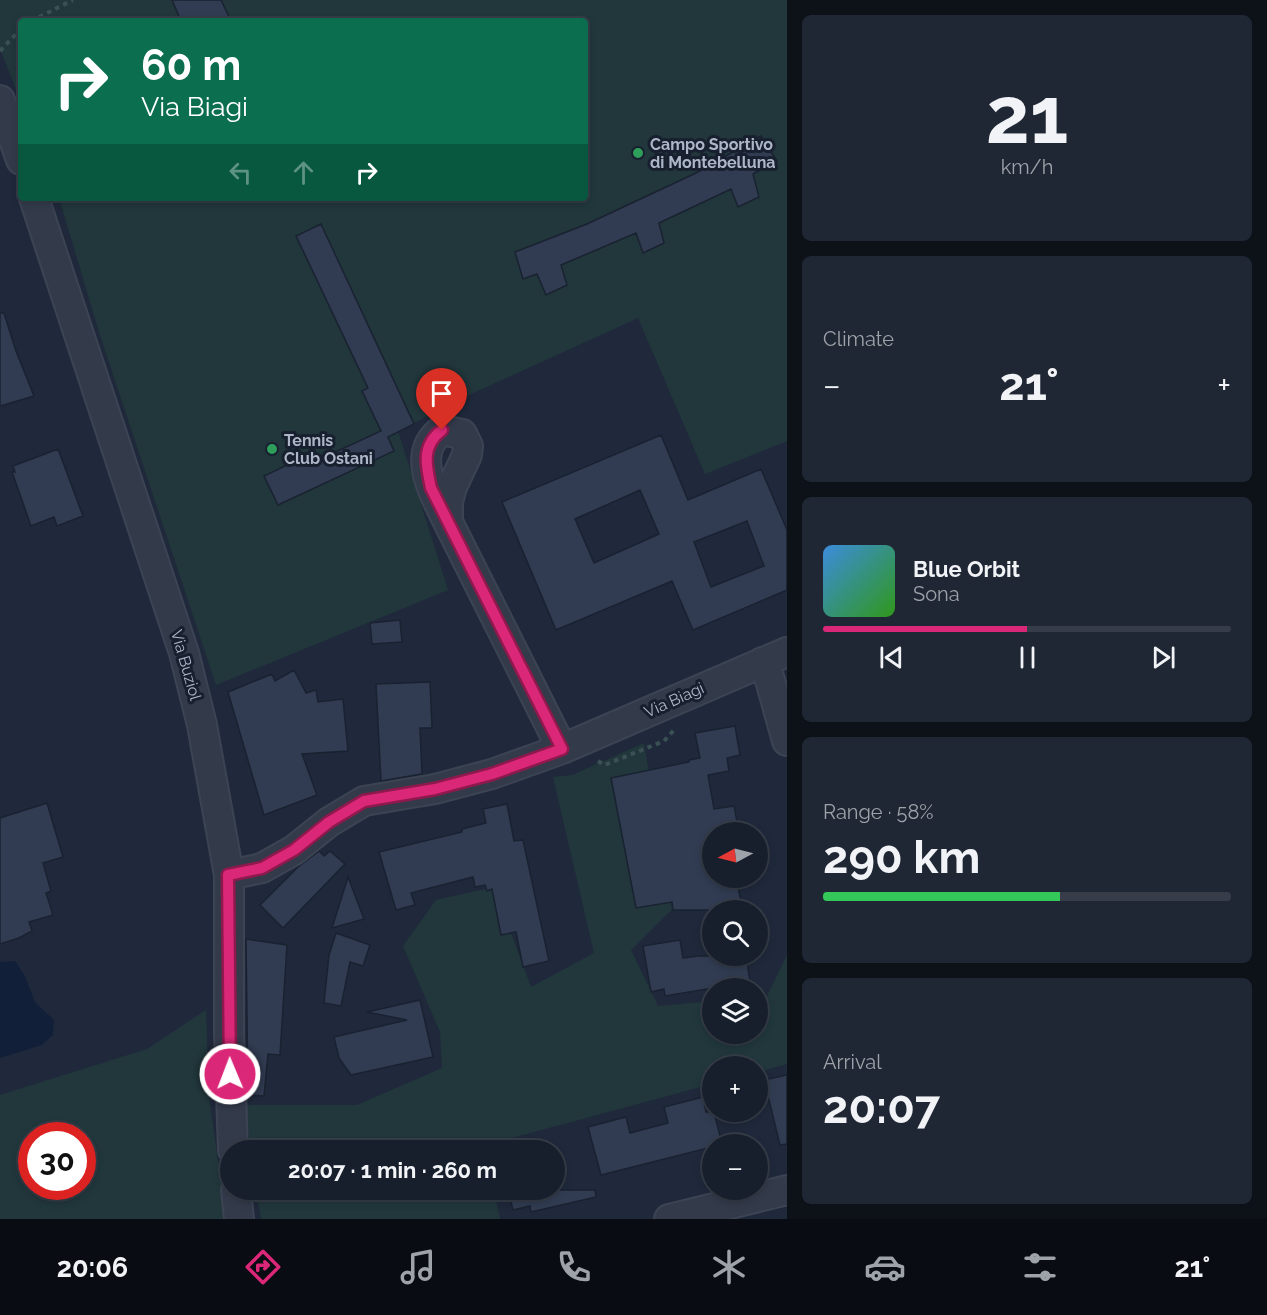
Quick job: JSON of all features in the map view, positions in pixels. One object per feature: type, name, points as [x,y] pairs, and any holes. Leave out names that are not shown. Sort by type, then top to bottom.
[{"type":"street","points":[[0,100],[18,151]]},
{"type":"street","name":"Via Buziol","points":[[35,201],[184,653],[202,725],[228,875],[233,1140]]},
{"type":"street","points":[[448,522],[562,749]]},
{"type":"street","points":[[775,657],[770,680],[787,741]]},
{"type":"street","name":"Via Biagi","points":[[228,875],[262,868],[294,850],[329,822],[364,801],[435,789],[492,774],[562,749],[775,657]]},
{"type":"street","points":[[669,1219],[787,1190]]},
{"type":"street","points":[[237,1200],[238,1219]]},
{"type":"path","points":[[37,18],[73,0]]},
{"type":"path","points":[[0,51],[18,32]]},
{"type":"green space","points":[[0,0],[787,0],[787,441],[705,474],[638,318],[471,394],[398,431],[448,590],[216,685],[99,332],[60,201],[588,201],[588,18],[18,18],[18,94],[0,49]]},
{"type":"green space","points":[[644,743],[672,909],[631,950],[658,1006],[702,1002],[702,1044],[768,1044],[768,994],[787,955],[787,1064],[768,1069],[768,1056],[702,1056],[702,1087],[505,1140],[250,1140],[245,1105],[357,1105],[442,1068],[440,1032],[403,946],[436,900],[494,887],[531,987],[594,953],[553,777],[572,775]]},
{"type":"green space","points":[[206,1010],[209,1097],[220,1176],[220,1200],[223,1200],[226,1219],[0,1219],[0,1095],[147,1049]]},
{"type":"green space","points":[[258,1200],[496,1200],[500,1219],[261,1219]]},
{"type":"water","points":[[15,961],[25,976],[35,1002],[54,1020],[53,1035],[42,1045],[0,1058],[0,962]]},
{"type":"building","points":[[172,0],[221,0],[230,18],[180,18]]},
{"type":"building","points":[[761,136],[777,161],[753,174],[759,197],[738,207],[731,189],[659,223],[664,243],[643,253],[636,233],[561,265],[567,285],[546,295],[537,274],[523,279],[515,252],[587,224],[696,173]]},
{"type":"building","points":[[321,224],[414,424],[388,437],[394,451],[278,505],[264,476],[312,453],[316,461],[381,431],[362,391],[368,388],[296,236]]},
{"type":"building","points":[[0,313],[4,313],[34,396],[0,406]]},
{"type":"building","points":[[661,435],[688,500],[761,469],[787,530],[787,590],[693,630],[672,581],[556,630],[502,502]],"holes":[[[640,490],[659,534],[594,563],[575,519]],[[747,521],[764,566],[711,587],[694,542]]]},
{"type":"building","points":[[58,449],[83,516],[57,526],[54,517],[31,526],[12,472],[15,472],[13,466]]},
{"type":"building","points":[[400,620],[402,642],[372,644],[370,623]]},
{"type":"building","points":[[294,670],[306,693],[316,690],[318,702],[343,699],[348,751],[302,754],[317,795],[264,815],[228,692],[272,674],[275,681]]},
{"type":"building","points":[[430,682],[432,728],[420,728],[422,774],[381,781],[376,684]]},
{"type":"building","points":[[735,726],[740,755],[727,758],[729,771],[708,775],[714,809],[734,806],[737,822],[702,822],[702,888],[738,888],[741,900],[702,900],[702,910],[673,910],[672,902],[636,908],[611,778],[700,758],[695,733]]},
{"type":"building","points":[[47,803],[63,857],[43,863],[51,891],[46,893],[53,915],[29,922],[32,931],[0,944],[0,818]]},
{"type":"building","points":[[507,804],[514,841],[523,840],[549,961],[523,967],[516,932],[501,935],[492,889],[487,891],[485,885],[475,887],[473,877],[411,893],[415,905],[396,910],[379,852],[462,832],[462,829],[486,823],[483,809]]},
{"type":"building","points":[[319,851],[324,856],[330,851],[345,864],[283,928],[260,905],[298,867]]},
{"type":"building","points":[[348,877],[364,919],[332,928]]},
{"type":"building","points":[[336,933],[370,945],[363,966],[350,962],[341,1006],[324,1003],[329,955]]},
{"type":"building","points":[[246,939],[287,945],[280,1055],[268,1054],[264,1096],[248,1095]]},
{"type":"building","points":[[680,940],[683,958],[702,956],[702,966],[748,966],[749,978],[702,978],[702,990],[665,996],[664,989],[651,992],[643,946]]},
{"type":"building","points":[[420,1000],[433,1057],[351,1075],[339,1058],[334,1037],[407,1020],[367,1012]]},
{"type":"building","points":[[787,1075],[787,1144],[780,1145],[768,1096],[768,1079]]},
{"type":"building","points":[[702,1097],[702,1122],[716,1122],[720,1134],[702,1134],[702,1150],[601,1175],[588,1127],[626,1117],[630,1133],[668,1123],[664,1107]]},
{"type":"building","points":[[565,1190],[595,1190],[596,1197],[531,1212],[530,1206],[513,1210],[510,1200],[565,1200]]},
{"type":"place","name":"Campo Sportivo di Montebelluna","points":[[638,153]]},
{"type":"place","name":"Tennis Club Ostani","points":[[272,449]]},
{"type":"route","points":[[230,1074],[228,875],[262,868],[294,850],[329,822],[364,801],[435,789],[492,774],[562,749],[431,488],[425,463],[433,437],[442,430]]}]
